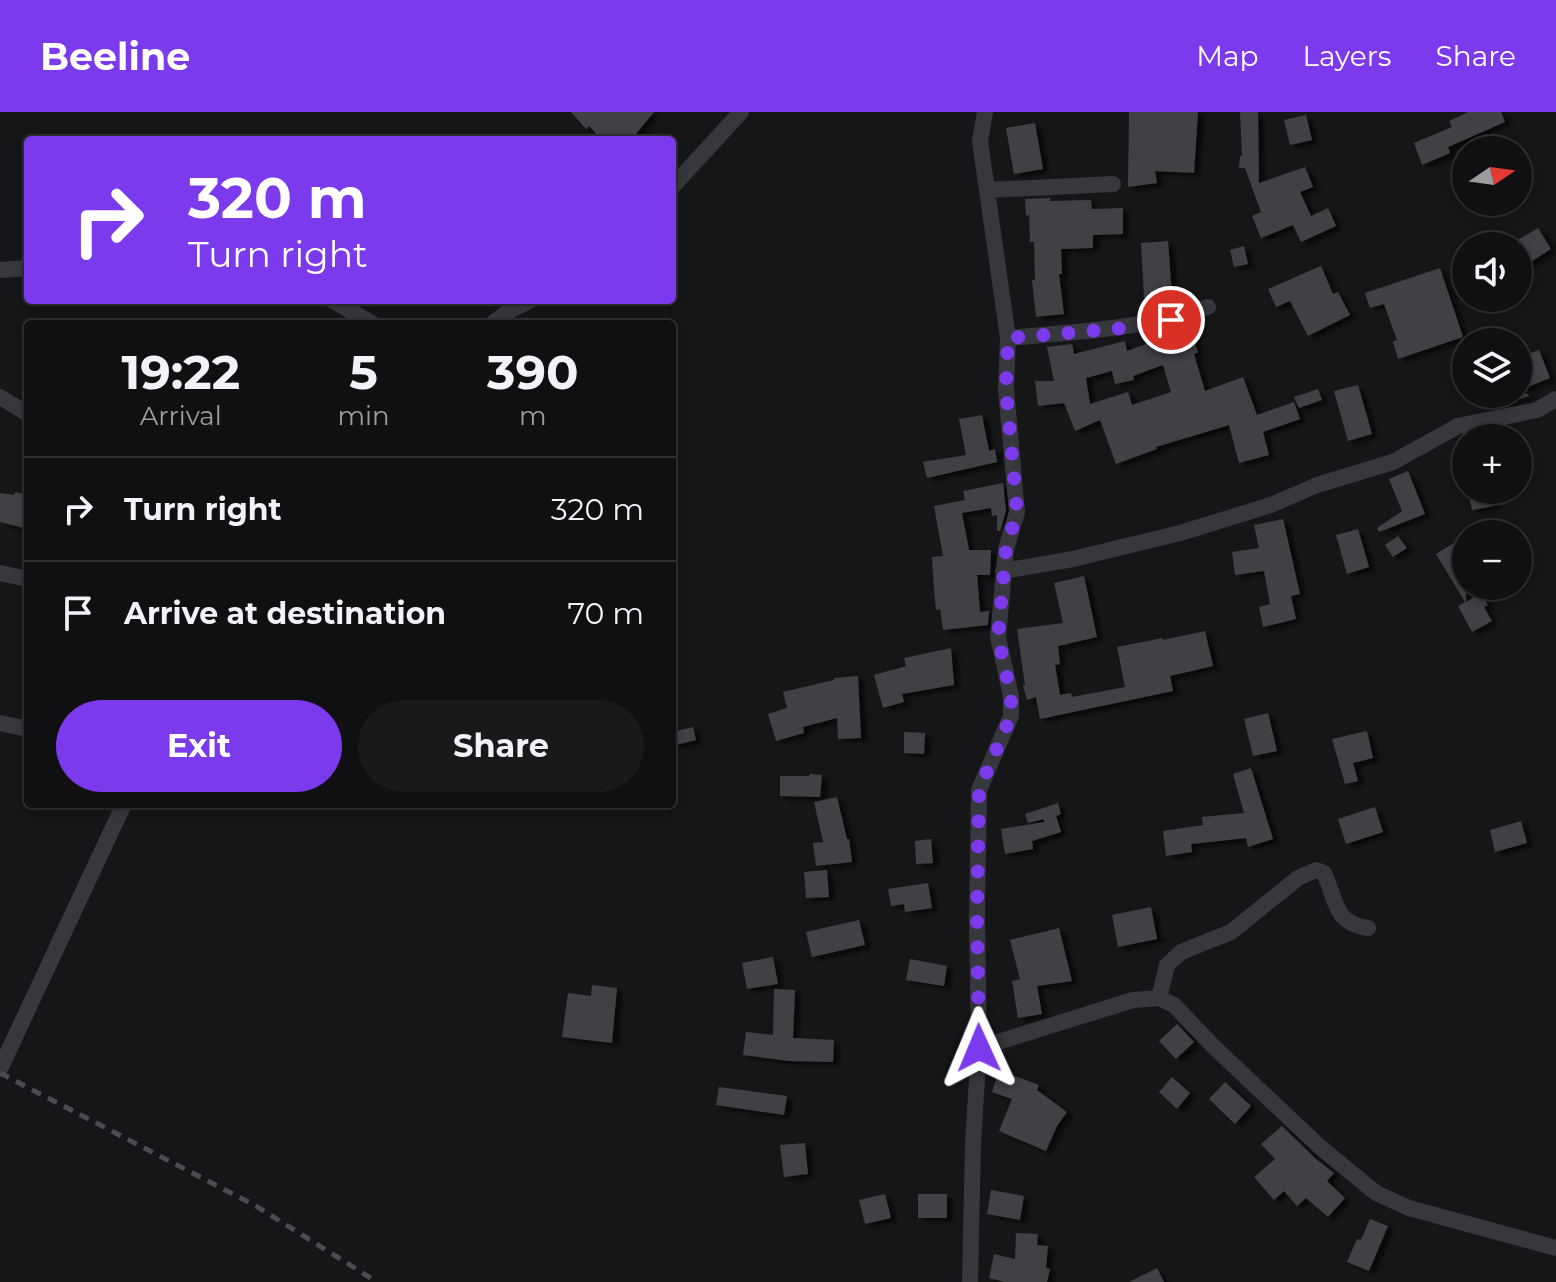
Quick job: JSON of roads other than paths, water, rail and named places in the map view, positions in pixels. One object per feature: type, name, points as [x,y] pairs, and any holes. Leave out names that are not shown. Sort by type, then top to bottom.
[{"type":"street","points":[[676,183],[741,112]]},
{"type":"street","points":[[970,1282],[979,1048],[979,790],[1011,716],[1011,696],[998,637],[1006,549],[1017,512],[1006,389],[1008,338],[980,141],[985,112]]},
{"type":"street","points":[[988,190],[1113,184]]},
{"type":"street","points":[[0,270],[24,268]]},
{"type":"street","points":[[339,304],[366,320]]},
{"type":"street","points":[[497,320],[523,304]]},
{"type":"street","points":[[1008,338],[1126,328],[1171,320],[1208,307]]},
{"type":"street","points":[[0,397],[24,412]]},
{"type":"street","points":[[1003,571],[1073,559],[1180,533],[1271,505],[1317,485],[1393,462],[1458,426],[1537,410],[1556,399]]},
{"type":"street","points":[[0,573],[24,578]]},
{"type":"street","points":[[0,723],[24,728]]},
{"type":"street","points":[[0,1069],[122,808]]},
{"type":"street","points":[[1159,998],[1167,965],[1181,952],[1231,932],[1298,878],[1316,870],[1324,873],[1340,917],[1354,926],[1368,928]]},
{"type":"street","points":[[979,1048],[1133,1000],[1159,998],[1174,1005],[1320,1147],[1376,1193],[1409,1208],[1556,1248]]},
{"type":"railway","points":[[0,1073],[256,1206],[377,1282]]}]
